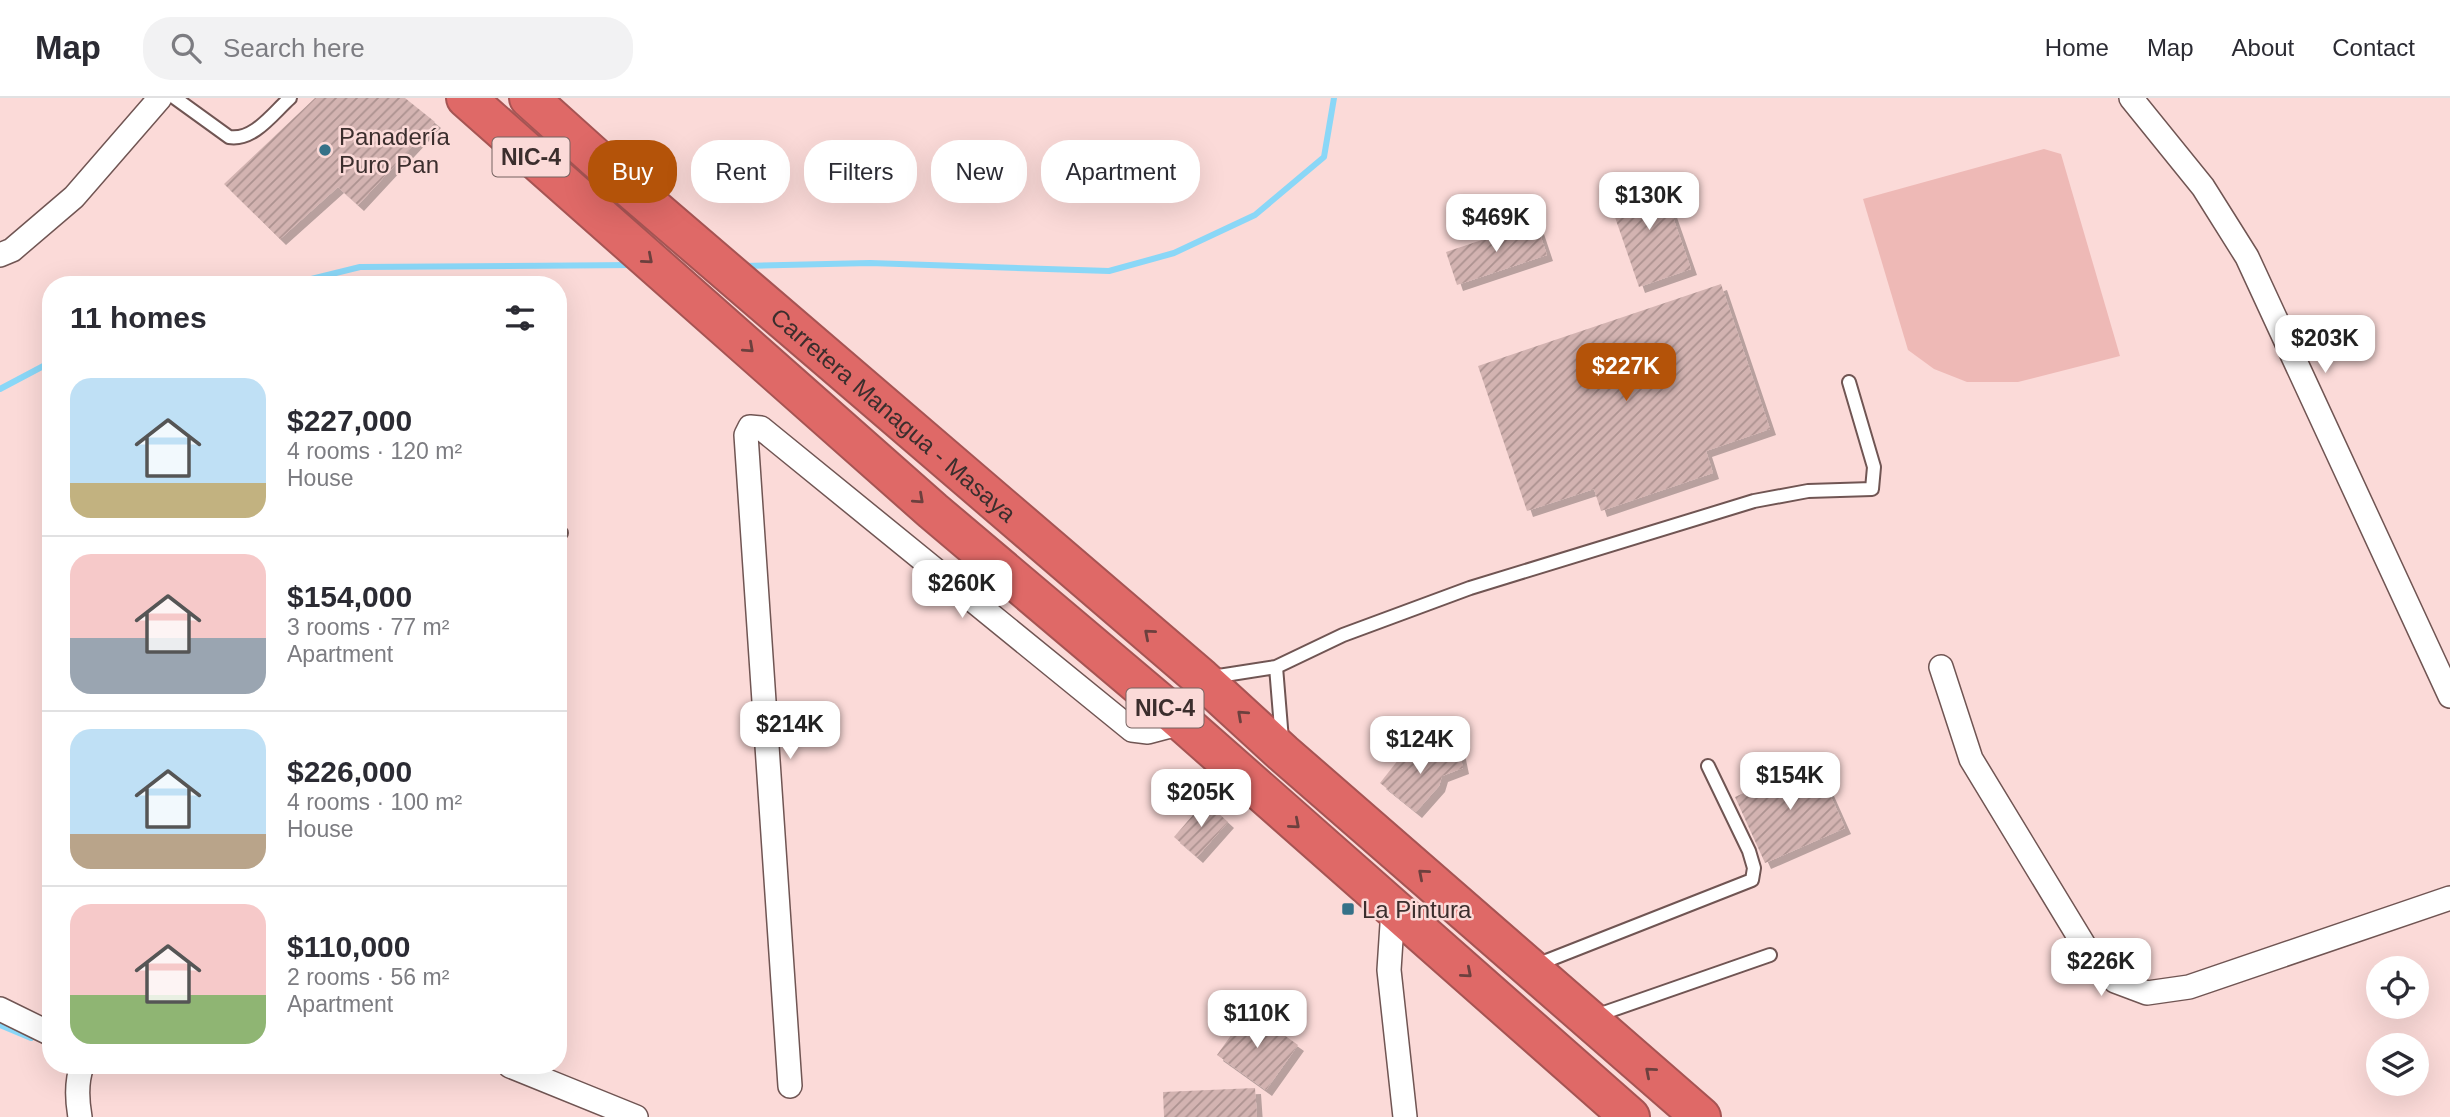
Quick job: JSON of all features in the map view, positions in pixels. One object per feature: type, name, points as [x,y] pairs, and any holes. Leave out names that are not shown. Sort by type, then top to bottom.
[{"type":"highway","name":"Carretera Managua - Masaya","points":[[466,98],[933,511],[1182,723],[1630,1117]]},
{"type":"highway","name":"Carretera Managua - Masaya","points":[[529,98],[668,221],[1201,678],[1701,1117]]},
{"type":"highway","points":[[1071,628],[1121,656],[1165,688],[1184,689],[1201,678]]},
{"type":"highway","points":[[1283,752],[1295,782],[1314,807],[1377,860],[1389,887],[1394,909]]},
{"type":"street","points":[[0,255],[12,250],[74,197],[160,98]]},
{"type":"street","points":[[2131,98],[2203,187],[2247,257],[2450,696]]},
{"type":"street","points":[[790,1086],[746,435],[750,428],[761,428],[1132,730],[1148,732],[1182,723]]},
{"type":"street","points":[[1941,667],[1971,759],[2087,950],[2115,981],[2147,993],[2189,987],[2450,898]]},
{"type":"street","points":[[1394,909],[1388,970],[1405,1117]]},
{"type":"street","points":[[0,1009],[42,1030]]},
{"type":"street","points":[[79,1074],[77,1101],[80,1117]]},
{"type":"street","points":[[538,1074],[636,1117]]},
{"type":"lane","points":[[175,98],[229,137],[240,139],[251,133],[290,98]]},
{"type":"lane","points":[[1201,678],[1276,667],[1343,635],[1471,588],[1754,501],[1808,491],[1872,489],[1874,467],[1849,382]]},
{"type":"lane","points":[[1276,667],[1283,752]]},
{"type":"lane","points":[[1530,967],[1752,880],[1754,868],[1749,851],[1708,766]]},
{"type":"lane","points":[[1589,1019],[1770,954]]},
{"type":"shaded area","points":[[2044,149],[2061,154],[2120,356],[2018,382],[1967,382],[1934,369],[1908,350],[1863,199]]},
{"type":"building","points":[[315,98],[405,98],[435,122],[358,205],[338,187],[280,239],[224,184]]},
{"type":"building","points":[[1659,177],[1691,269],[1639,287],[1607,194]]},
{"type":"building","points":[[1536,222],[1547,255],[1457,285],[1446,252]]},
{"type":"building","points":[[1721,284],[1770,429],[1706,451],[1713,473],[1601,511],[1594,489],[1527,511],[1478,366]]},
{"type":"building","points":[[1459,749],[1463,768],[1442,776],[1439,786],[1416,812],[1380,783],[1406,750],[1423,759]]},
{"type":"building","points":[[1815,761],[1845,828],[1765,863],[1735,797]]},
{"type":"building","points":[[1205,801],[1228,822],[1197,857],[1174,837]]},
{"type":"building","points":[[1249,1010],[1298,1045],[1266,1090],[1217,1055]]},
{"type":"building","points":[[1255,1088],[1257,1117],[1164,1117],[1163,1092]]},
{"type":"waterway","points":[[743,266],[870,263],[1109,271],[1174,253],[1255,215],[1324,157],[1334,98]]},
{"type":"waterway","points":[[324,276],[360,267],[634,265]]},
{"type":"waterway","points":[[0,389],[42,367]]},
{"type":"waterway","points":[[0,1025],[31,1038]]},
{"type":"place","name":"Panadería Puro Pan","points":[[325,150]]},
{"type":"place","name":"La Pintura","points":[[1348,909]]}]
